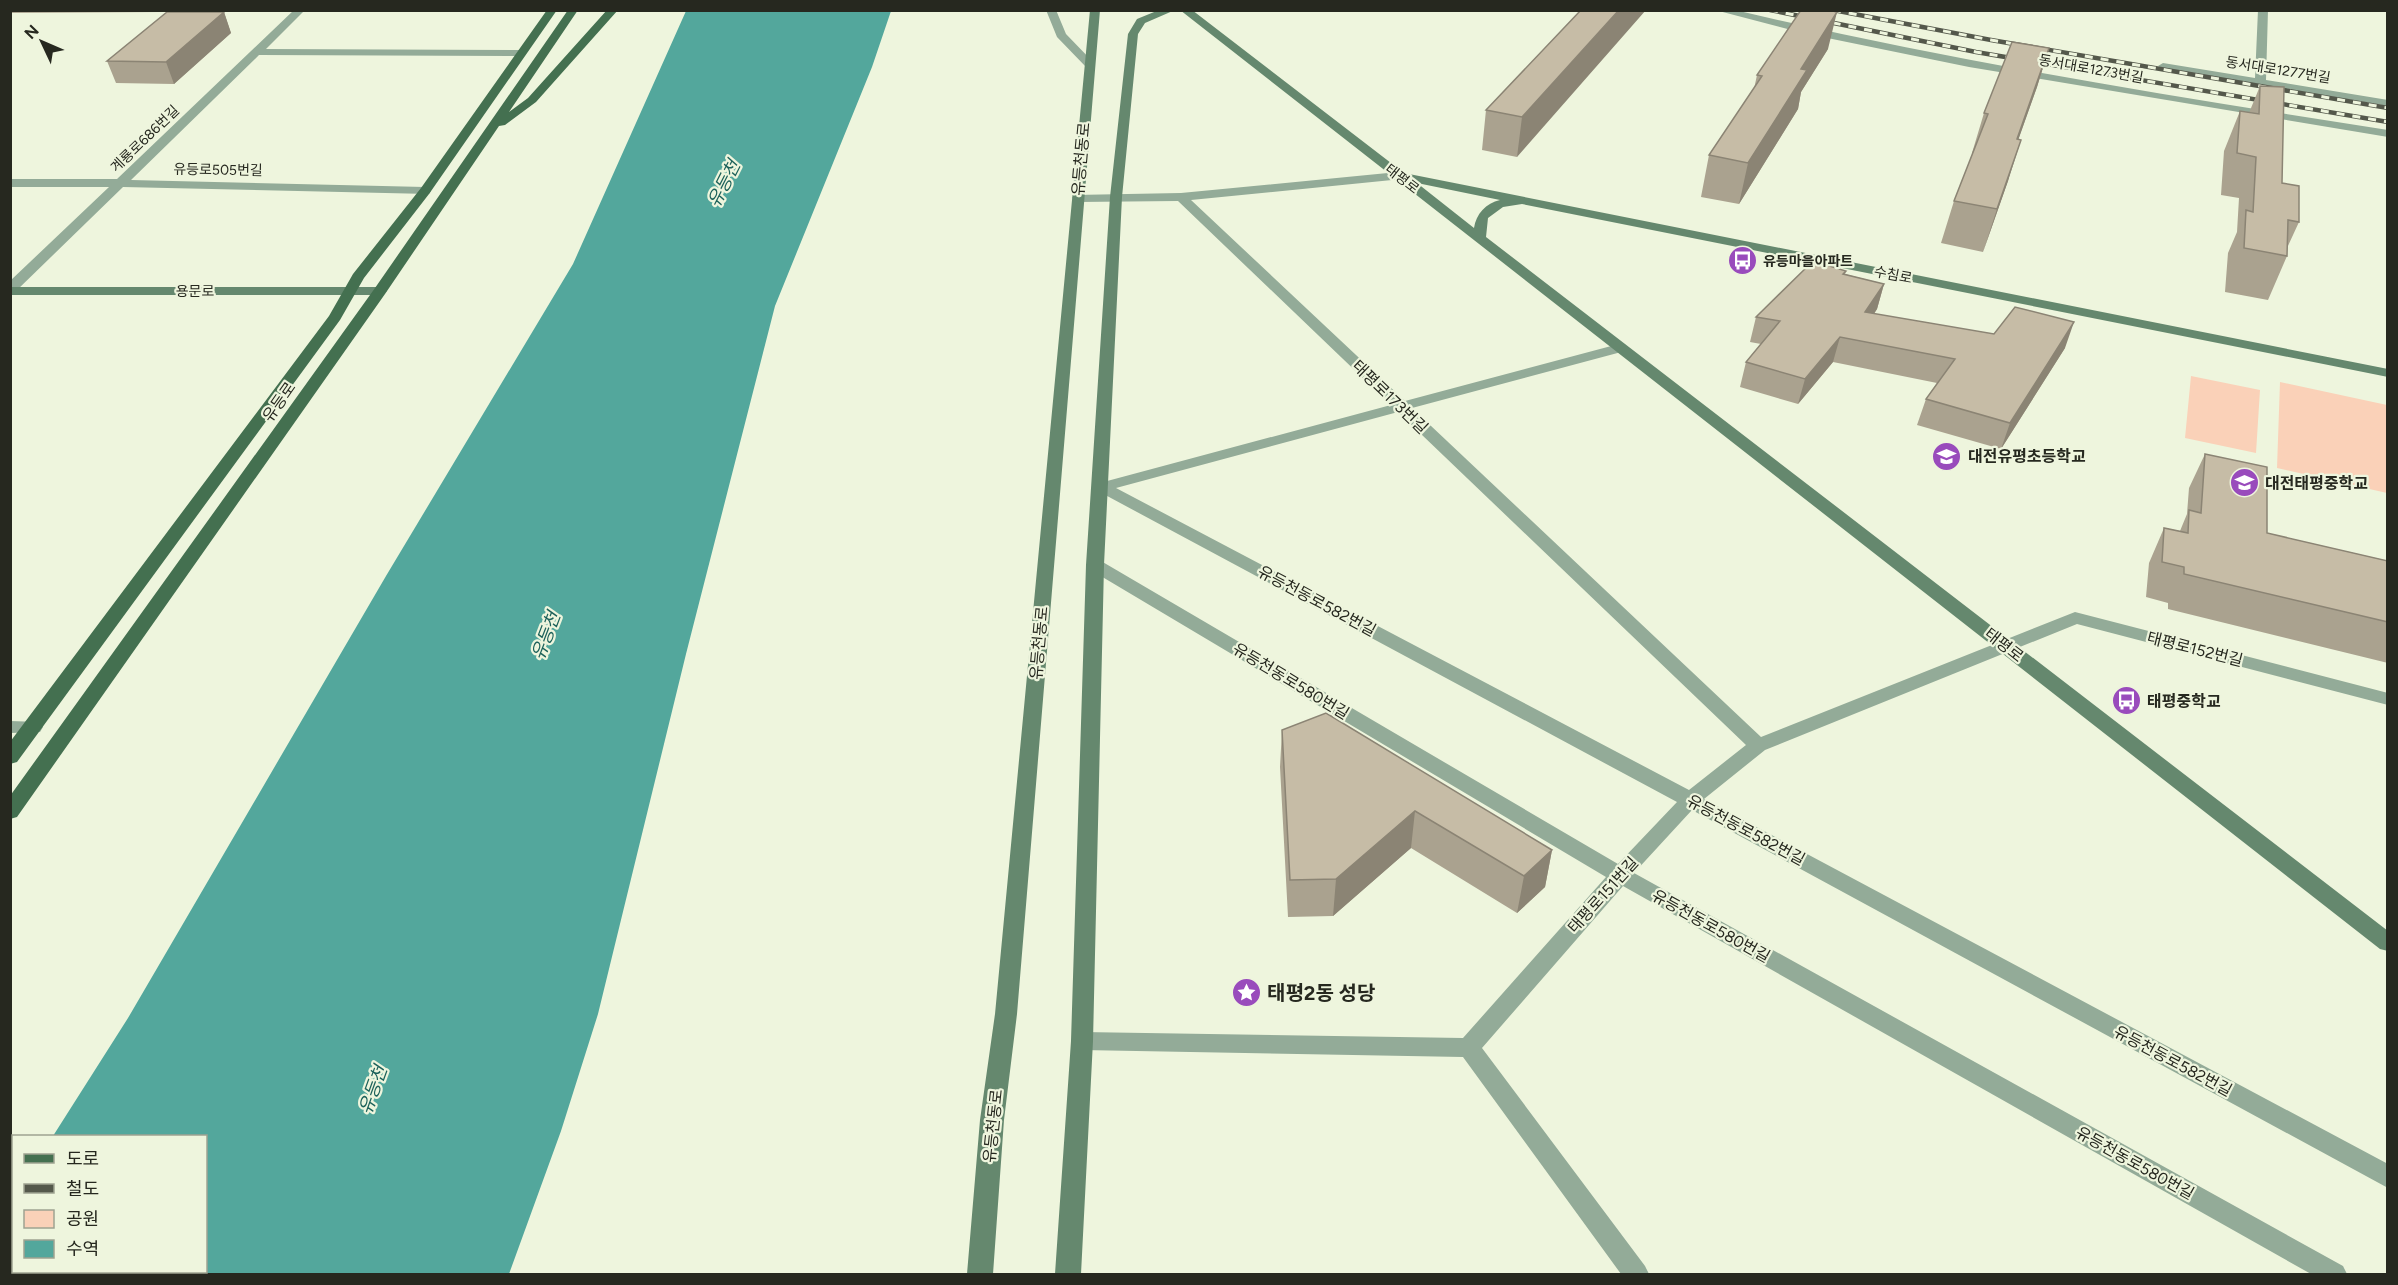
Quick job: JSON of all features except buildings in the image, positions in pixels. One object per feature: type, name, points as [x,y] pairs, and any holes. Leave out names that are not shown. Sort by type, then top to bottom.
[{"type":"main road","name":"유등로","points":[[10,757],[335,317],[349,291],[425,190],[552,10]]},
{"type":"main road","name":"유등로","points":[[10,812],[380,291],[573,10]]},
{"type":"main road","points":[[489,132],[532,100],[613,10]]},
{"type":"main road","name":"유등천동로","points":[[980,1275],[992,1120],[1006,1014],[1095,10]]},
{"type":"main road","points":[[1068,1275],[1082,1041],[1095,565],[1102,487],[1116,197],[1133,34],[1141,21],[1170,10]]},
{"type":"main road","name":"태평로","points":[[1185,10],[2388,943]]},
{"type":"main road","name":"수침로","points":[[1398,176],[2388,374]]},
{"type":"main road","points":[[1479,238],[1482,217],[1499,204],[1524,201]]},
{"type":"main road","name":"용문로","points":[[10,290],[380,291]]},
{"type":"street","name":"계룡로686번길","points":[[10,290],[300,10]]},
{"type":"street","points":[[1052,10],[1061,35],[1090,65]]},
{"type":"street","name":"동서대로1273번길","points":[[1720,10],[1799,30],[1986,66],[2388,134]]},
{"type":"street","points":[[2260,82],[2263,10]]},
{"type":"street","points":[[257,52],[521,53]]},
{"type":"street","name":"동서대로1277번길","points":[[2163,66],[2388,103]]},
{"type":"street","points":[[1078,198],[1181,197],[1398,176]]},
{"type":"street","name":"유등로505번길","points":[[10,183],[122,183],[425,190]]},
{"type":"street","name":"태평로173번길","points":[[1181,197],[1758,745]]},
{"type":"street","points":[[1102,487],[1620,348]]},
{"type":"street","name":"유등천동로582번길","points":[[1102,487],[1690,800],[2388,1177]]},
{"type":"street","name":"유등천동로580번길","points":[[1095,565],[1620,875],[2334,1275]]},
{"type":"street","name":"태평로152번길","points":[[2007,647],[2075,618],[2388,699]]},
{"type":"street","name":"태평로151번길","points":[[1469,1048],[1620,875],[1690,800],[1758,745],[2007,647]]},
{"type":"street","points":[[10,727],[33,727]]},
{"type":"street","points":[[1082,1041],[1469,1048],[1636,1275]]},
{"type":"green space","points":[[2191,376],[2260,390],[2256,453],[2185,438]]},
{"type":"green space","points":[[2280,382],[2387,405],[2387,493],[2277,468]]},
{"type":"water","name":"유등천","points":[[686,11],[891,11],[872,67],[775,306],[686,654],[598,1014],[561,1131],[509,1274],[11,1274],[10,1204],[12,1201],[12,1273],[207,1273],[207,1135],[54,1135],[128,1018],[386,576],[573,264]]},
{"type":"railway","points":[[1770,10],[1976,52],[2388,122]]},
{"type":"railway","points":[[1833,10],[1991,40],[2388,108]]},
{"type":"place","name":"유등마을아파트","points":[[1742,261]]},
{"type":"place","name":"대전유평초등학교","points":[[1947,456]]},
{"type":"place","name":"대전태평중학교","points":[[2244,483]]},
{"type":"place","name":"태평중학교","points":[[2126,701]]},
{"type":"place","name":"태평2동 성당","points":[[1246,993]]}]
